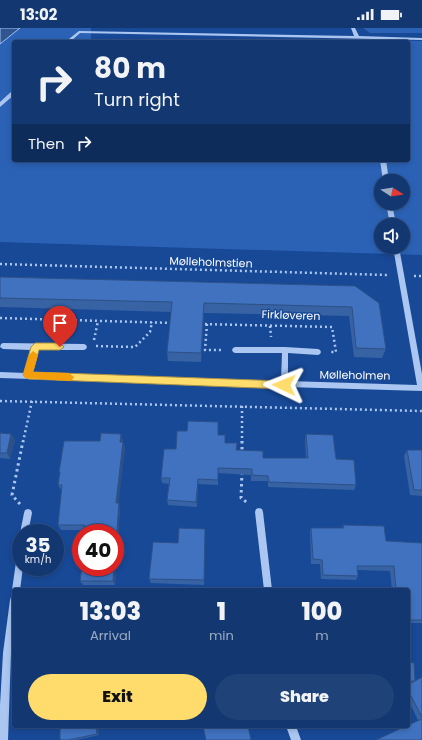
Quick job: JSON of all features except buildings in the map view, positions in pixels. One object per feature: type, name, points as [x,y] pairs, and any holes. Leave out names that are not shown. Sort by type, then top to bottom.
[{"type":"street","points":[[353,28],[357,37]]},
{"type":"street","points":[[69,40],[79,32],[422,39]]},
{"type":"street","points":[[0,105],[12,94]]},
{"type":"street","points":[[383,162],[385,174]]},
{"type":"street","points":[[397,254],[421,388]]},
{"type":"street","points":[[2,346],[84,347]]},
{"type":"street","points":[[28,375],[35,347]]},
{"type":"street","points":[[235,350],[285,350],[318,352]]},
{"type":"street","points":[[284,385],[285,350]]},
{"type":"street","name":"Mølleholmen","points":[[0,375],[284,385],[421,388]]},
{"type":"street","points":[[259,512],[268,588]]},
{"type":"street","points":[[26,524],[28,513]]},
{"type":"street","points":[[16,588],[18,576]]},
{"type":"street","points":[[3,740],[7,653],[12,615]]},
{"type":"street","points":[[292,728],[296,740]]},
{"type":"path","name":"Mølleholmstien","points":[[0,264],[422,276]]},
{"type":"path","points":[[0,318],[176,323]]},
{"type":"path","points":[[98,321],[93,346],[135,347],[150,332],[152,322]]},
{"type":"path","name":"Firkløveren","points":[[199,324],[332,327],[336,352],[318,352]]},
{"type":"path","points":[[207,324],[205,350],[235,350]]},
{"type":"path","points":[[0,400],[422,411]]},
{"type":"path","points":[[28,513],[12,494],[32,401]]},
{"type":"path","points":[[242,406],[242,460]]},
{"type":"path","points":[[242,467],[241,498],[259,512]]},
{"type":"shaded area","points":[[0,28],[91,28],[91,40],[12,40],[12,162],[410,162],[410,41],[422,41],[422,255],[390,254],[410,254],[410,218],[374,218],[374,254],[0,242]]},
{"type":"shaded area","points":[[0,28],[20,28],[0,44]]},
{"type":"shaded area","points":[[363,28],[422,28],[422,33],[370,33]]},
{"type":"slow traffic","points":[[33,355],[28,375],[69,377]]},
{"type":"route","points":[[60,347],[35,347],[28,375],[284,385]]}]
